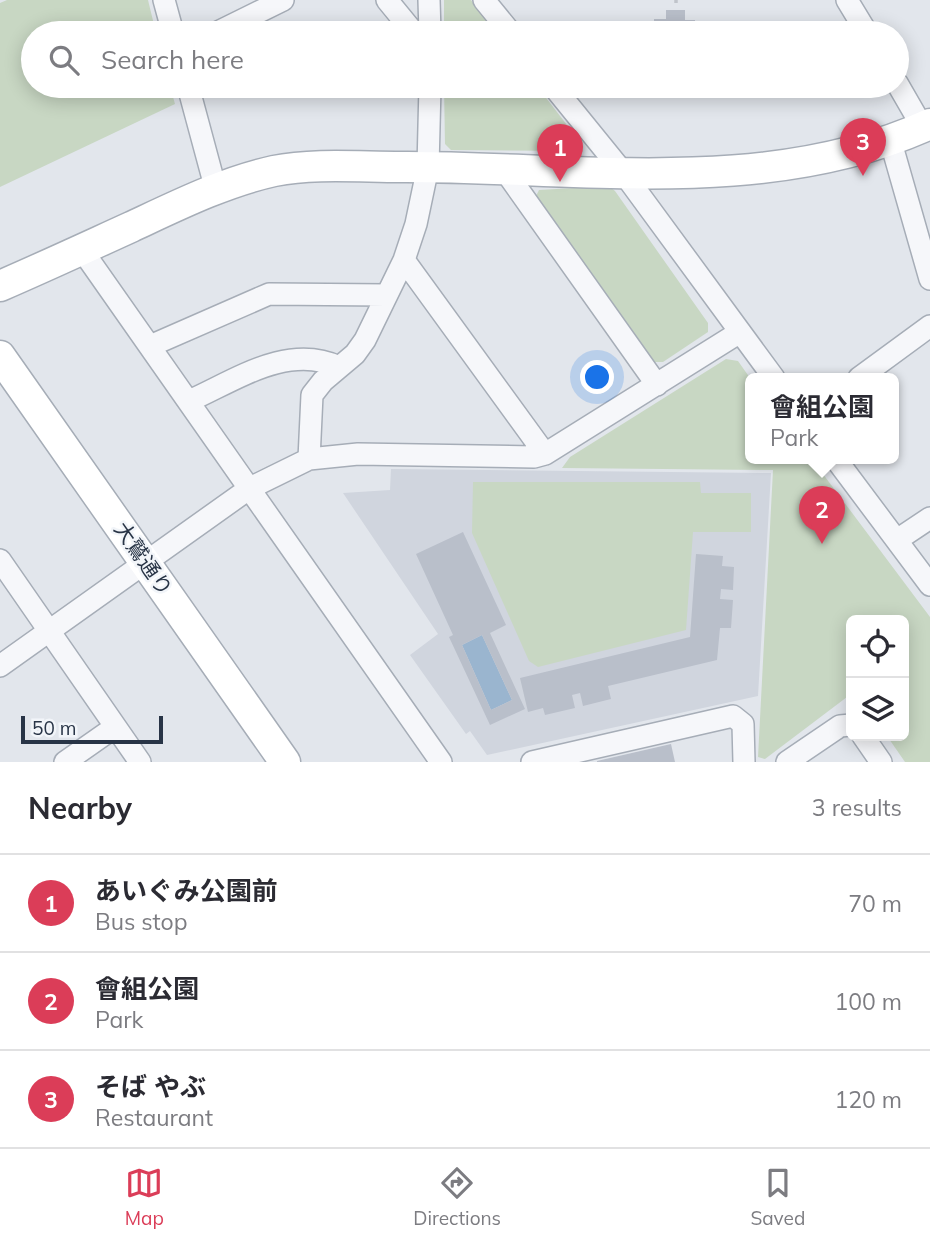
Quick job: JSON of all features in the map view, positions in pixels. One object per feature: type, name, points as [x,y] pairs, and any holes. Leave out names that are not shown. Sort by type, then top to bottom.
[{"type":"street","points":[[164,0],[170,21]]},
{"type":"street","points":[[240,21],[283,0]]},
{"type":"street","points":[[387,0],[404,21]]},
{"type":"street","points":[[429,0],[430,21]]},
{"type":"street","points":[[484,0],[501,21]]},
{"type":"street","points":[[847,0],[860,21]]},
{"type":"street","points":[[191,98],[216,190]]},
{"type":"street","points":[[309,459],[312,395],[355,354],[365,340],[404,260],[416,224],[428,167],[430,98]]},
{"type":"street","points":[[563,98],[622,171],[770,373]]},
{"type":"street","points":[[0,286],[216,190],[273,171],[299,168],[428,167],[710,171],[793,164],[890,139],[926,126],[907,98]]},
{"type":"street","points":[[890,139],[930,279]]},
{"type":"street","points":[[503,168],[657,385]]},
{"type":"street","points":[[82,250],[441,762]]},
{"type":"street","points":[[404,260],[545,454]]},
{"type":"street","points":[[150,346],[269,294],[386,295]]},
{"type":"street","points":[[866,373],[930,326]]},
{"type":"street","points":[[0,666],[250,488],[309,459],[358,454],[534,457],[545,454],[740,332]]},
{"type":"street","name":"大鷲通り","points":[[0,356],[285,762]]},
{"type":"street","points":[[189,401],[282,359],[322,359],[339,367]]},
{"type":"street","points":[[840,464],[930,585]]},
{"type":"street","points":[[897,540],[930,518]]},
{"type":"street","points":[[0,560],[140,762]]},
{"type":"street","points":[[532,762],[733,716],[743,724],[744,762]]},
{"type":"street","points":[[787,762],[840,726],[846,725]]},
{"type":"street","points":[[65,762],[115,727]]},
{"type":"street","points":[[866,741],[881,762]]},
{"type":"shaded area","points":[[391,469],[771,473],[758,696],[487,755],[470,731],[466,734],[410,655],[438,634],[343,493],[390,490]]},
{"type":"green space","points":[[7,0],[148,0],[153,21],[21,21],[21,98],[173,98],[175,104],[0,187],[0,3]]},
{"type":"green space","points":[[444,0],[471,0],[487,21],[444,21]]},
{"type":"green space","points":[[444,98],[546,98],[580,142],[579,151],[451,150],[445,144]]},
{"type":"green space","points":[[609,186],[708,323],[708,332],[663,362],[654,362],[535,198],[539,190]]},
{"type":"green space","points":[[726,359],[738,361],[746,373],[745,464],[815,464],[930,617],[930,762],[905,762],[890,741],[909,741],[909,615],[846,615],[846,698],[765,759],[758,757],[773,470],[562,468],[570,457]]},
{"type":"green space","points":[[473,482],[700,482],[701,493],[751,493],[751,532],[693,532],[686,630],[538,667],[529,661],[472,533]]},
{"type":"water","points":[[482,635],[512,700],[491,710],[462,645]]},
{"type":"building","points":[[666,10],[685,10],[685,20],[695,21],[654,21],[666,19]]},
{"type":"building","points":[[463,532],[506,625],[490,633],[525,709],[490,725],[449,637],[453,635],[416,554]],"holes":[[[482,635],[512,700],[491,710],[462,645]]]},
{"type":"building","points":[[696,554],[723,556],[722,566],[734,567],[733,590],[721,589],[720,599],[733,600],[731,628],[720,628],[717,660],[608,686],[611,699],[583,706],[580,693],[572,695],[575,708],[545,715],[543,708],[528,712],[520,678],[690,637]]},
{"type":"building","points":[[671,744],[675,762],[597,762],[597,761]]},
{"type":"place","name":"そば やぶ","points":[[863,176]]},
{"type":"place","name":"あいぐみ公園前","points":[[560,182]]},
{"type":"place","name":"會組公園","points":[[822,544]]}]
